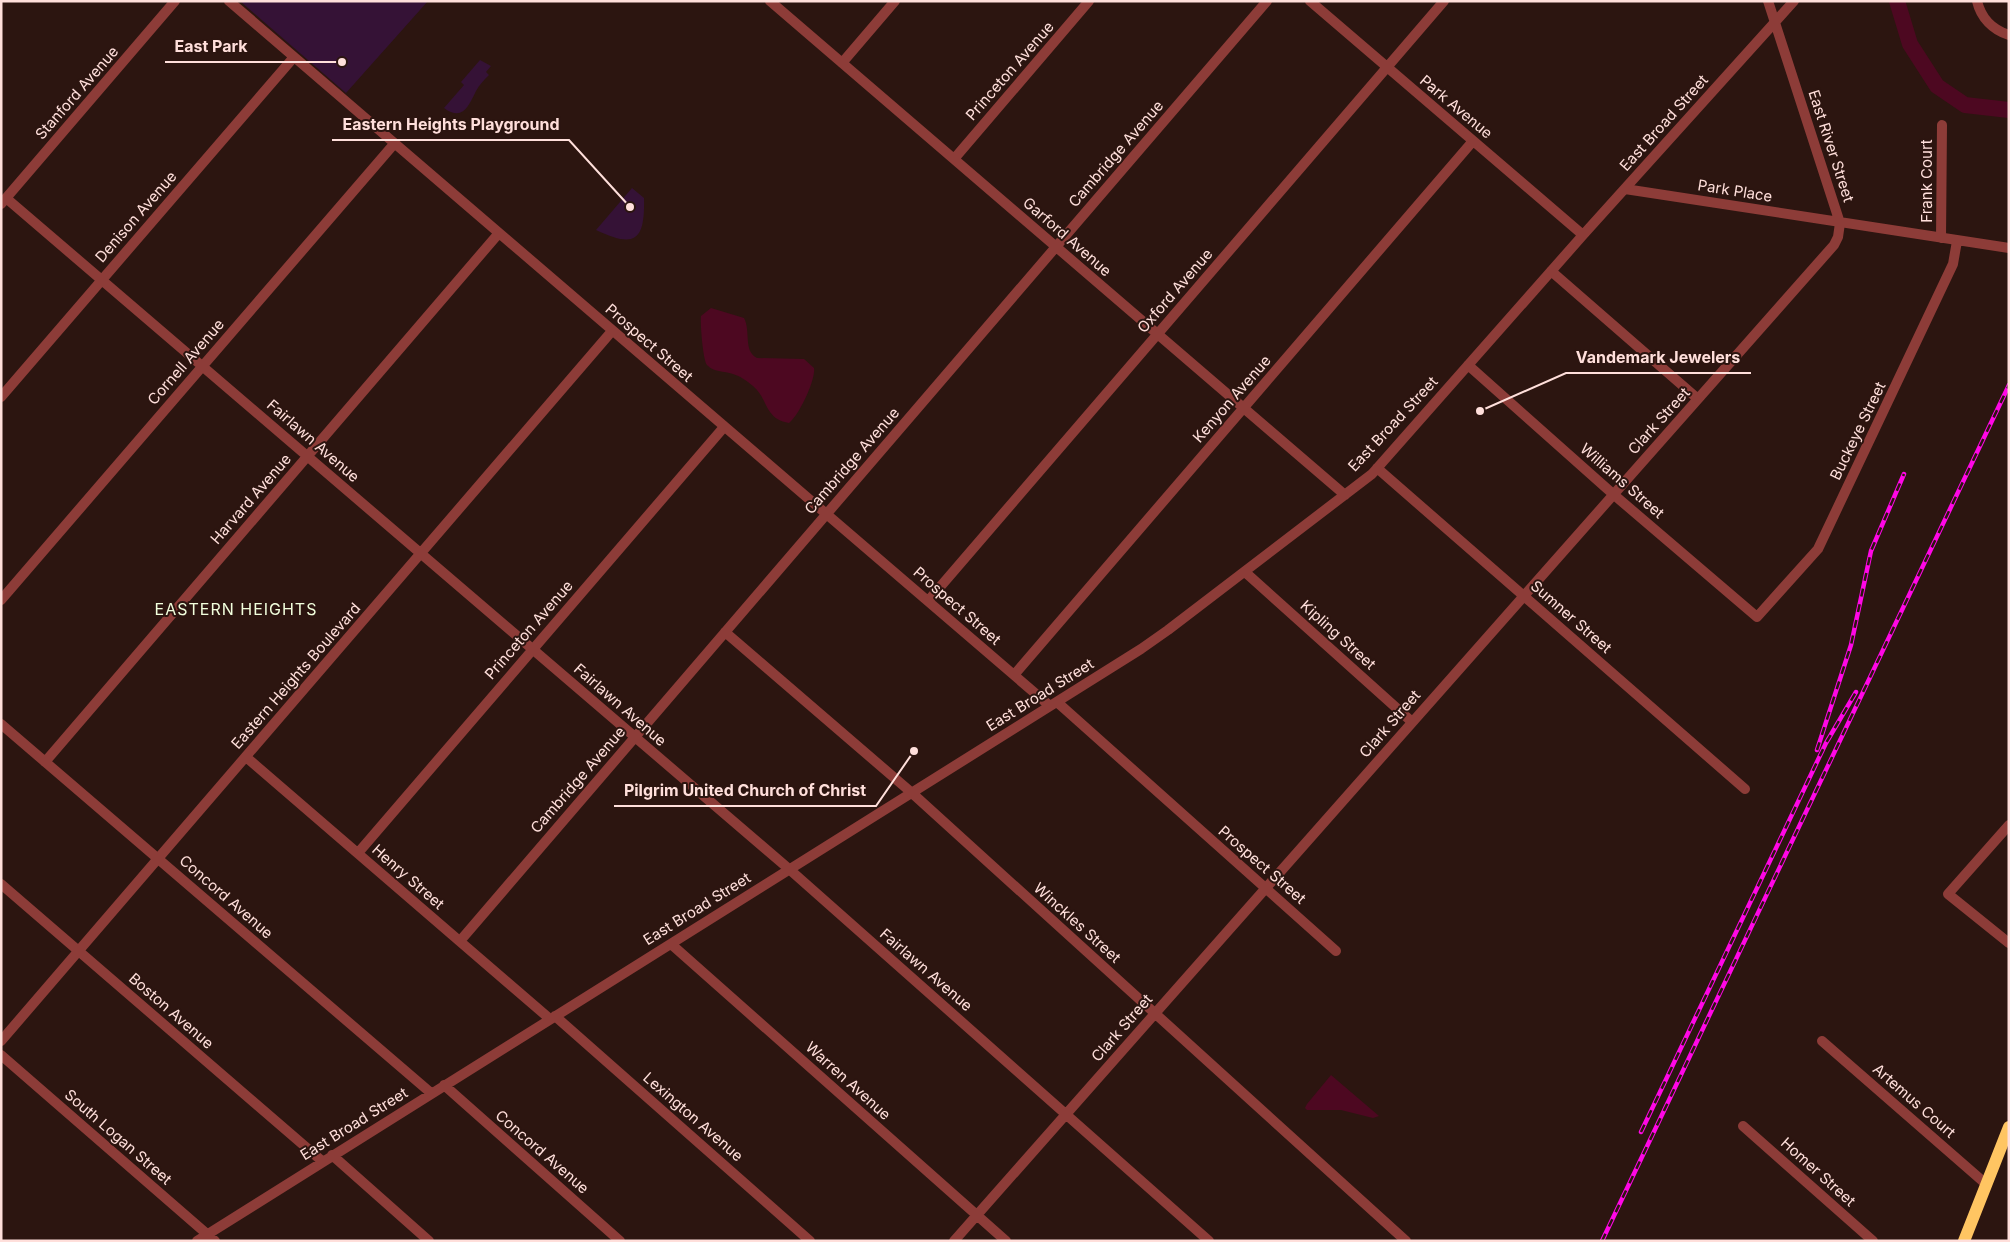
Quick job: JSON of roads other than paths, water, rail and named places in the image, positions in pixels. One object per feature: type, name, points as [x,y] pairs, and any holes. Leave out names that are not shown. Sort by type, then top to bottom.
[{"type":"main road","points":[[1964,1241],[2009,1127]]},
{"type":"street","name":"Stanford Avenue","points":[[4,201],[175,1]]},
{"type":"street","name":"Prospect Street","points":[[229,1],[1014,675],[1053,704],[1336,951]]},
{"type":"street","name":"Garford Avenue","points":[[770,1],[1345,495]]},
{"type":"street","points":[[842,63],[895,1]]},
{"type":"street","name":"Princeton Avenue","points":[[954,159],[1089,1]]},
{"type":"street","name":"Cambridge Avenue","points":[[460,941],[1267,1]]},
{"type":"street","name":"Park Avenue","points":[[1310,1],[1583,234]]},
{"type":"street","name":"Oxford Avenue","points":[[928,601],[1444,1]]},
{"type":"street","name":"East River Street","points":[[1768,1],[1840,223],[2009,248]]},
{"type":"street","name":"East Broad Street","points":[[197,1241],[211,1238],[322,1161],[912,793],[1168,630],[1345,495],[1377,468],[1624,188],[1794,1]]},
{"type":"street","points":[[1977,1],[1981,12],[1988,22],[2009,35]]},
{"type":"street","name":"Denison Avenue","points":[[1,397],[294,58]]},
{"type":"street","name":"Frank Court","points":[[1941,238],[1942,125]]},
{"type":"street","name":"Kenyon Avenue","points":[[1014,675],[1473,142]]},
{"type":"street","name":"Cornell Avenue","points":[[1,600],[394,144]]},
{"type":"street","name":"Park Place","points":[[1624,188],[1840,223]]},
{"type":"street","name":"Fairlawn Avenue","points":[[4,201],[102,280],[789,869],[1209,1241]]},
{"type":"street","name":"Clark Street","points":[[954,1241],[1411,721],[1828,253],[1838,237],[1840,223]]},
{"type":"street","name":"Harvard Avenue","points":[[45,762],[499,233]]},
{"type":"street","name":"Buckeye Street","points":[[1757,617],[1818,549],[1954,264],[1957,240]]},
{"type":"street","points":[[1551,270],[1698,399]]},
{"type":"street","name":"Eastern Heights Boulevard","points":[[1,1041],[612,331]]},
{"type":"street","name":"Williams Street","points":[[1468,365],[1613,494],[1757,617]]},
{"type":"street","name":"Princeton Avenue","points":[[358,853],[724,427]]},
{"type":"street","name":"Sumner Street","points":[[1377,468],[1745,789]]},
{"type":"street","name":"Kipling Street","points":[[1245,572],[1411,721]]},
{"type":"street","name":"Winckles Street","points":[[725,632],[912,793],[1406,1241]]},
{"type":"street","name":"Concord Avenue","points":[[1,724],[431,1093]]},
{"type":"street","name":"Henry Street","points":[[246,757],[460,941],[553,1017]]},
{"type":"street","points":[[2009,825],[1948,894],[2009,943]]},
{"type":"street","name":"Boston Avenue","points":[[1,884],[322,1161]]},
{"type":"street","name":"Warren Avenue","points":[[671,944],[1006,1241]]},
{"type":"street","name":"Lexington Avenue","points":[[553,1017],[810,1241]]},
{"type":"street","name":"Artemus Court","points":[[1822,1041],[1986,1184]]},
{"type":"street","name":"South Logan Street","points":[[1,1055],[211,1238]]},
{"type":"street","name":"Concord Avenue","points":[[444,1085],[620,1241]]},
{"type":"street","name":"Homer Street","points":[[1743,1126],[1873,1241]]},
{"type":"street","points":[[332,1155],[429,1241]]},
{"type":"waterway","points":[[1897,1],[1910,44],[1937,86],[1965,105],[2009,110]]},
{"type":"railway","points":[[1602,1241],[2009,385]]},
{"type":"railway","points":[[1817,750],[1851,645],[1871,551],[1904,474]]},
{"type":"railway","points":[[1641,1132],[1826,743],[1856,692]]},
{"type":"place","name":"East Park","points":[[342,62]]},
{"type":"place","name":"Eastern Heights Playground","points":[[630,207]]},
{"type":"place","name":"Vandemark Jewelers","points":[[1480,411]]},
{"type":"place","name":"Pilgrim United Church of Christ","points":[[914,751]]},
{"type":"district","name":"EASTERN HEIGHTS","points":[[236,609]]}]
